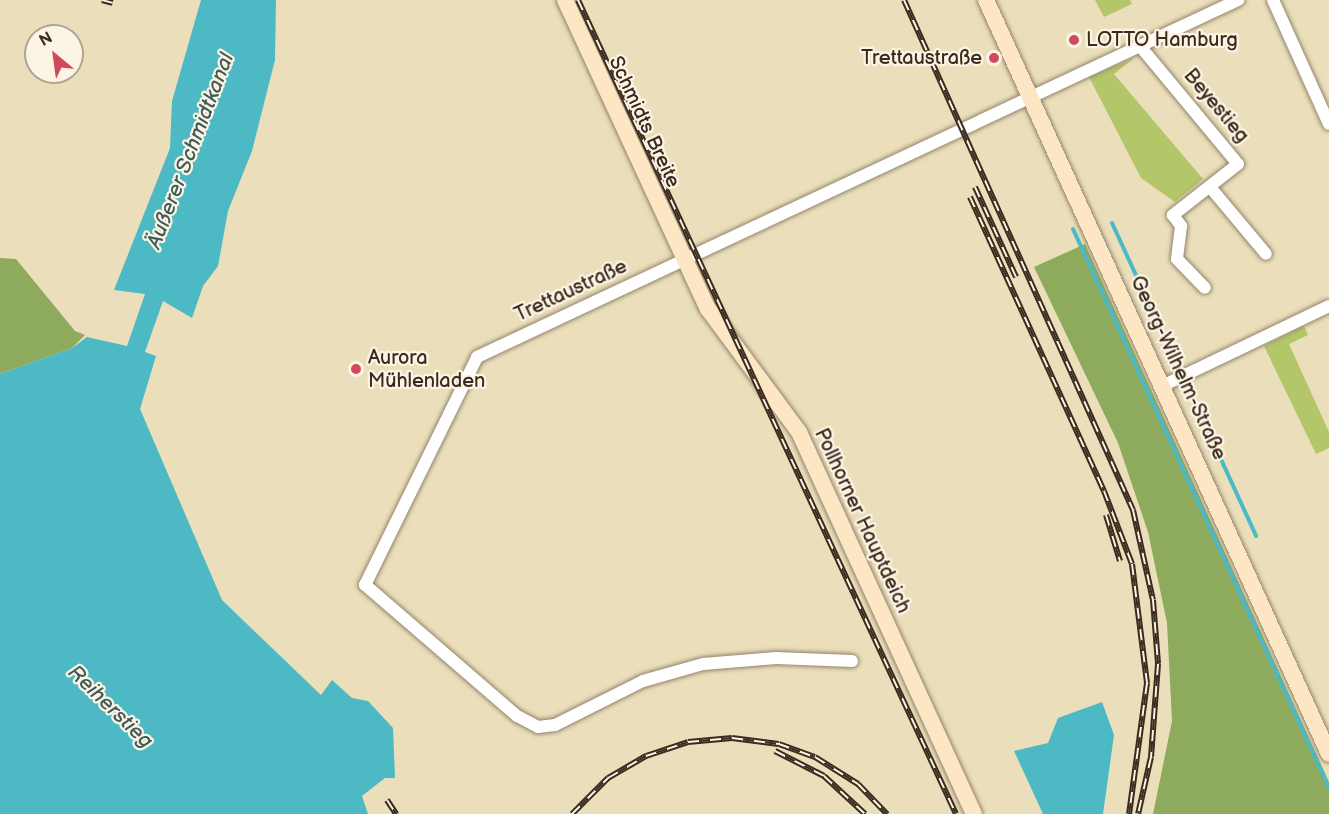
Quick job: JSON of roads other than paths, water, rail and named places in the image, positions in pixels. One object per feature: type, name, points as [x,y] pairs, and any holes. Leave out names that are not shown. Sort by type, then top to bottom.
[{"type":"main road","name":"Schmidts Breite","points":[[565,0],[685,262]]},
{"type":"main road","name":"Georg-Wilhelm-Straße","points":[[986,0],[1329,754]]},
{"type":"main road","name":"Pollhorner Hauptdeich","points":[[685,262],[732,347],[799,432],[974,814]]},
{"type":"street","name":"Trettaustraße","points":[[852,661],[765,658],[703,664],[643,681],[555,725],[538,727],[517,716],[365,585],[477,357],[685,262],[1030,96],[1238,0]]},
{"type":"street","points":[[1273,0],[1329,124]]},
{"type":"street","name":"Beyestieg","points":[[1140,46],[1238,164],[1173,215],[1181,226],[1177,259],[1204,288]]},
{"type":"street","points":[[1210,187],[1266,254]]},
{"type":"street","points":[[1162,386],[1329,306]]},
{"type":"water","points":[[201,0],[276,0],[275,60],[252,151],[228,211],[218,266],[203,286],[192,318],[163,301],[145,352],[156,356],[140,409],[222,600],[321,695],[332,680],[352,698],[368,701],[393,728],[395,778],[385,778],[362,796],[368,814],[0,814],[0,374],[72,348],[87,337],[127,346],[145,294],[114,290],[170,148],[172,101]]},
{"type":"water","points":[[1102,702],[1114,735],[1103,814],[1043,814],[1014,751],[1048,743],[1058,718]]},
{"type":"waterway","points":[[1112,223],[1177,364]]},
{"type":"waterway","points":[[1073,229],[1329,788]]},
{"type":"waterway","points":[[1187,385],[1256,536]]},
{"type":"railway","points":[[102,0],[113,3]]},
{"type":"railway","points":[[578,0],[956,814]]},
{"type":"railway","points":[[904,0],[1133,510],[1153,600],[1158,664],[1151,757],[1138,814]]},
{"type":"railway","points":[[975,187],[1016,277]]},
{"type":"railway","points":[[970,197],[1104,491],[1132,564],[1147,683],[1129,814]]},
{"type":"railway","points":[[1106,515],[1120,561]]},
{"type":"railway","points":[[572,814],[608,778],[646,756],[688,742],[732,738],[779,744],[815,757],[858,784],[887,814]]},
{"type":"railway","points":[[775,751],[824,776],[865,814]]},
{"type":"railway","points":[[387,800],[396,814]]},
{"type":"place","name":"LOTTO Hamburg","points":[[1074,40]]},
{"type":"place","name":"Trettaustraße","points":[[994,58]]},
{"type":"place","name":"Aurora Mühlenladen","points":[[356,369]]},
{"type":"water label","name":"Äußerer Schmidtkanal","points":[[191,151]]},
{"type":"water label","name":"Reiherstieg","points":[[110,707]]}]
